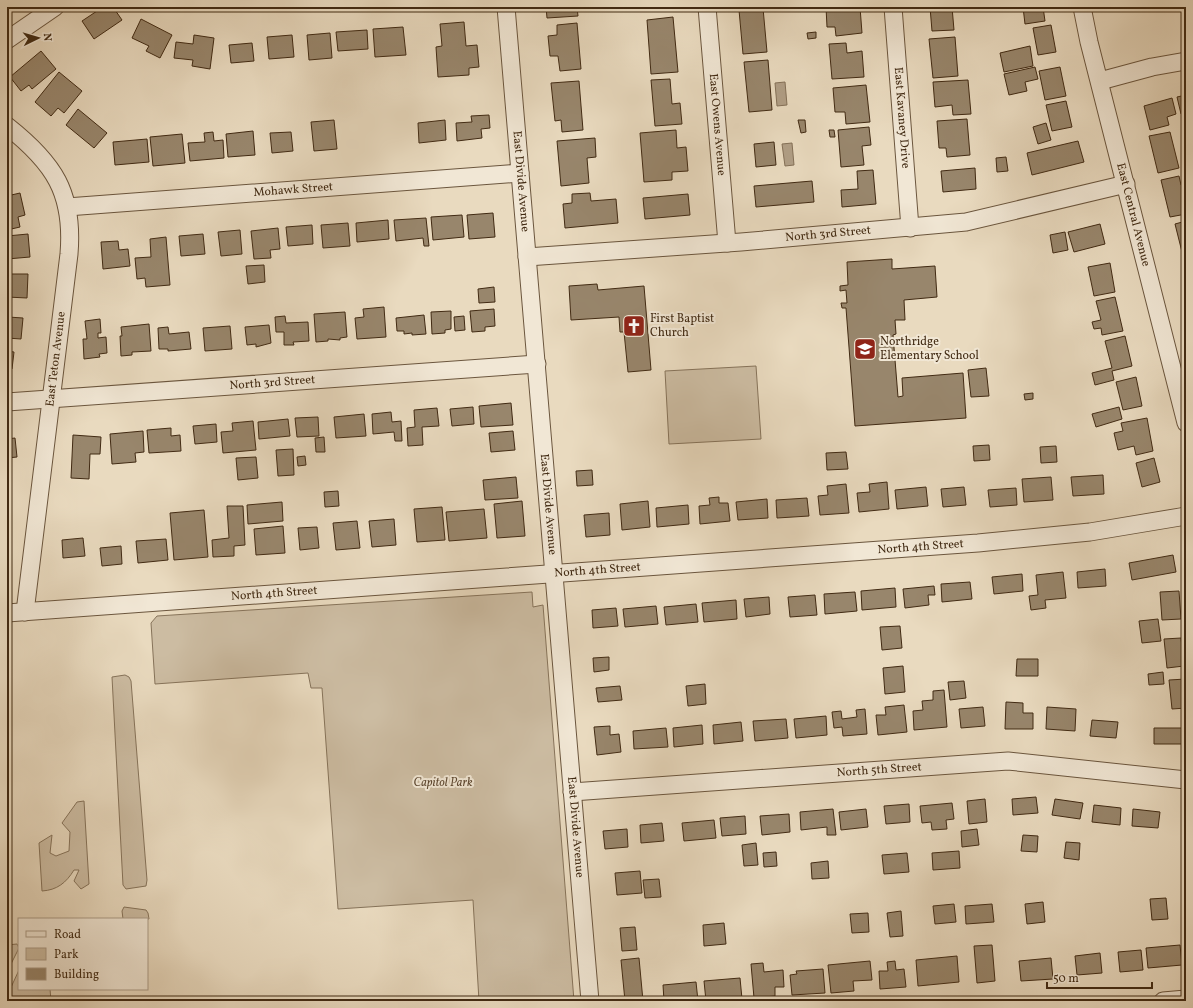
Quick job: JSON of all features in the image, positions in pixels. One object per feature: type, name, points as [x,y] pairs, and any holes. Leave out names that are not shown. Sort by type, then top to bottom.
[{"type":"street","points":[[7,40],[55,7]]},
{"type":"street","name":"East Divide Avenue","points":[[506,7],[590,1001]]},
{"type":"street","name":"East Owens Avenue","points":[[707,7],[727,243]]},
{"type":"street","name":"East Kavaney Drive","points":[[893,7],[910,228]]},
{"type":"street","name":"East Central Avenue","points":[[1082,7],[1186,423]]},
{"type":"street","points":[[1100,81],[1158,66],[1186,61]]},
{"type":"street","name":"East Teton Avenue","points":[[7,126],[31,145],[50,167],[63,193],[67,207],[70,238],[25,612]]},
{"type":"street","name":"Mohawk Street","points":[[67,207],[520,173]]},
{"type":"street","name":"North 3rd Street","points":[[527,257],[727,243],[910,228],[980,220],[1126,184]]},
{"type":"street","name":"North 3rd Street","points":[[7,402],[537,364]]},
{"type":"street","name":"North 4th Street","points":[[7,614],[1021,540],[1111,530],[1186,516]]},
{"type":"street","name":"North 5th Street","points":[[572,792],[1008,761],[1186,780]]},
{"type":"street","points":[[1163,1001],[1186,999]]},
{"type":"green space","points":[[756,366],[761,439],[669,444],[665,371]]},
{"type":"green space","name":"Capitol Park","points":[[532,592],[533,607],[543,605],[574,1001],[479,1001],[473,900],[338,909],[322,688],[311,688],[308,673],[155,684],[151,623],[157,616]]},
{"type":"green space","points":[[125,675],[129,677],[131,681],[147,880],[146,886],[126,889],[123,885],[112,677]]},
{"type":"green space","points":[[84,801],[89,884],[81,889],[74,881],[79,870],[74,870],[68,879],[61,885],[42,891],[39,843],[52,835],[50,853],[56,856],[69,851],[70,832],[62,823],[77,802]]},
{"type":"green space","points":[[124,907],[146,910],[149,919],[123,918],[122,911]]},
{"type":"green space","points":[[17,944],[18,950],[7,972],[7,945]]},
{"type":"green space","points":[[18,972],[18,990],[50,990],[51,1001],[7,1001],[7,996]]},
{"type":"shaded area","points":[[785,82],[787,105],[777,106],[775,83]]},
{"type":"shaded area","points":[[792,143],[794,165],[785,166],[782,144]]},
{"type":"building","points":[[103,7],[113,7],[122,20],[94,39],[82,21]]},
{"type":"building","points":[[546,7],[577,7],[578,16],[547,18]]},
{"type":"building","points":[[648,7],[672,7],[672,8],[648,10]]},
{"type":"building","points":[[826,7],[860,7],[862,33],[836,36],[835,27],[827,27]]},
{"type":"building","points":[[930,7],[952,7],[954,30],[932,31]]},
{"type":"building","points":[[1023,7],[1043,7],[1045,21],[1025,24]]},
{"type":"building","points":[[763,8],[767,52],[743,54],[739,10]]},
{"type":"building","points":[[673,17],[678,72],[651,74],[647,20]]},
{"type":"building","points":[[141,19],[172,35],[160,58],[146,51],[149,46],[132,38]]},
{"type":"building","points":[[464,22],[466,46],[477,45],[479,67],[469,68],[469,75],[438,77],[436,47],[442,46],[440,24]]},
{"type":"building","points":[[577,23],[581,69],[560,71],[558,56],[550,56],[548,36],[557,35],[557,25]]},
{"type":"building","points":[[1051,25],[1056,52],[1038,55],[1033,28]]},
{"type":"building","points":[[403,27],[406,55],[375,57],[373,29]]},
{"type":"building","points":[[367,30],[368,49],[338,51],[336,32]]},
{"type":"building","points":[[816,32],[816,38],[808,39],[807,33]]},
{"type":"building","points":[[330,33],[332,58],[309,60],[307,35]]},
{"type":"building","points":[[194,35],[214,38],[210,69],[192,66],[193,60],[174,58],[176,42],[193,44]]},
{"type":"building","points":[[292,35],[294,57],[269,59],[267,37]]},
{"type":"building","points":[[955,37],[958,76],[933,78],[929,39]]},
{"type":"building","points":[[252,43],[254,61],[231,63],[229,45]]},
{"type":"building","points":[[846,43],[847,53],[862,51],[864,77],[832,79],[829,44]]},
{"type":"building","points":[[1030,46],[1033,66],[1004,72],[1000,53]]},
{"type":"building","points":[[41,51],[56,69],[32,89],[29,85],[21,91],[10,77]]},
{"type":"building","points":[[768,60],[772,110],[749,112],[744,62]]},
{"type":"building","points":[[1035,67],[1038,79],[1025,82],[1027,91],[1009,95],[1004,74]]},
{"type":"building","points":[[1060,67],[1066,96],[1045,100],[1039,71]]},
{"type":"building","points":[[59,72],[82,91],[64,113],[58,108],[51,116],[35,102]]},
{"type":"building","points":[[670,79],[672,104],[680,103],[682,124],[655,126],[651,80]]},
{"type":"building","points":[[968,80],[971,114],[953,115],[952,105],[935,107],[933,82]]},
{"type":"building","points":[[579,81],[583,130],[562,132],[561,120],[555,121],[551,83]]},
{"type":"building","points":[[866,85],[870,122],[846,124],[845,112],[835,112],[833,88]]},
{"type":"building","points":[[1186,95],[1186,113],[1181,114],[1177,97]]},
{"type":"building","points":[[1172,98],[1176,114],[1167,117],[1169,125],[1150,130],[1144,106]]},
{"type":"building","points":[[1066,101],[1072,127],[1052,131],[1046,105]]},
{"type":"building","points":[[78,109],[107,133],[94,148],[66,125]]},
{"type":"building","points":[[489,115],[490,128],[481,129],[482,138],[457,141],[456,123],[472,122],[471,116]]},
{"type":"building","points":[[967,119],[970,155],[947,157],[946,148],[939,148],[937,121]]},
{"type":"building","points":[[334,120],[337,149],[314,151],[311,122]]},
{"type":"building","points":[[445,120],[446,140],[419,143],[418,123]]},
{"type":"building","points":[[798,120],[805,120],[806,132],[801,133]]},
{"type":"building","points":[[1046,123],[1051,140],[1038,144],[1033,127]]},
{"type":"building","points":[[869,127],[871,145],[862,146],[864,165],[841,167],[838,130]]},
{"type":"building","points":[[676,130],[677,148],[686,147],[688,171],[672,172],[672,180],[644,182],[640,133]]},
{"type":"building","points":[[829,130],[834,130],[835,137],[830,137]]},
{"type":"building","points":[[253,131],[255,155],[228,157],[226,134]]},
{"type":"building","points":[[213,132],[214,141],[223,140],[224,158],[190,161],[188,143],[205,142],[204,133]]},
{"type":"building","points":[[291,132],[293,151],[272,153],[270,133]]},
{"type":"building","points":[[1170,132],[1179,168],[1158,173],[1149,136]]},
{"type":"building","points":[[182,134],[185,163],[153,166],[150,137]]},
{"type":"building","points":[[595,138],[596,157],[587,158],[589,183],[561,186],[557,141]]},
{"type":"building","points":[[147,139],[149,162],[115,165],[113,142]]},
{"type":"building","points":[[1078,141],[1084,162],[1032,175],[1027,153]]},
{"type":"building","points":[[774,142],[776,165],[756,167],[754,144]]},
{"type":"building","points":[[1006,157],[1008,171],[997,172],[996,158]]},
{"type":"building","points":[[975,168],[976,189],[943,192],[941,171]]},
{"type":"building","points":[[873,170],[876,204],[842,207],[841,190],[858,189],[857,171]]},
{"type":"building","points":[[1179,176],[1181,185],[1186,184],[1186,214],[1170,217],[1161,180]]},
{"type":"building","points":[[812,181],[814,202],[756,207],[754,186]]},
{"type":"building","points":[[20,193],[25,215],[18,217],[20,227],[7,230],[7,196]]},
{"type":"building","points":[[590,193],[591,201],[616,199],[618,223],[565,228],[563,204],[572,203],[572,194]]},
{"type":"building","points":[[688,194],[690,215],[645,219],[643,198]]},
{"type":"building","points":[[493,213],[495,237],[469,239],[467,215]]},
{"type":"building","points":[[462,215],[464,237],[433,240],[431,217]]},
{"type":"building","points":[[426,218],[429,246],[424,246],[423,238],[396,241],[394,220]]},
{"type":"building","points":[[388,220],[389,239],[357,242],[356,223]]},
{"type":"building","points":[[1186,221],[1186,260],[1184,260],[1175,224]]},
{"type":"building","points":[[348,223],[350,246],[323,248],[321,225]]},
{"type":"building","points":[[1100,224],[1105,244],[1074,252],[1068,232]]},
{"type":"building","points":[[312,225],[313,244],[288,246],[286,227]]},
{"type":"building","points":[[278,228],[280,249],[270,250],[271,258],[254,259],[251,231]]},
{"type":"building","points":[[240,230],[242,254],[221,256],[218,232]]},
{"type":"building","points":[[1065,232],[1068,250],[1053,253],[1050,235]]},
{"type":"building","points":[[28,234],[30,257],[7,259],[7,236]]},
{"type":"building","points":[[203,234],[205,254],[181,256],[179,236]]},
{"type":"building","points":[[166,237],[170,285],[146,287],[145,278],[137,279],[135,258],[151,257],[150,239]]},
{"type":"building","points":[[118,241],[119,250],[128,249],[130,266],[103,269],[101,242]]},
{"type":"building","points":[[892,259],[892,269],[935,266],[937,297],[904,300],[905,320],[895,320],[896,334],[893,335],[898,397],[903,396],[902,378],[963,373],[966,418],[855,426],[846,308],[842,308],[841,303],[847,303],[846,290],[840,291],[840,286],[848,285],[847,262]]},
{"type":"building","points":[[1110,263],[1115,292],[1094,296],[1088,267]]},
{"type":"building","points":[[264,265],[265,282],[248,284],[246,266]]},
{"type":"building","points":[[7,274],[28,274],[27,298],[7,297]]},
{"type":"building","name":"First Baptist Church","points":[[597,284],[598,290],[644,286],[651,370],[628,372],[624,332],[620,332],[619,317],[571,320],[569,286]]},
{"type":"building","points":[[494,287],[495,302],[479,303],[478,289]]},
{"type":"building","points":[[1115,297],[1123,331],[1102,335],[1101,328],[1094,329],[1092,322],[1101,320],[1096,301]]},
{"type":"building","points":[[7,303],[9,303],[8,317],[23,318],[21,339],[7,338]]},
{"type":"building","points":[[384,307],[386,337],[357,339],[355,318],[364,317],[363,309]]},
{"type":"building","points":[[494,309],[495,326],[485,327],[485,331],[472,332],[470,311]]},
{"type":"building","points":[[451,311],[451,329],[445,330],[445,333],[432,334],[431,312]]},
{"type":"building","points":[[345,312],[347,337],[340,338],[340,340],[328,339],[328,341],[316,342],[314,314]]},
{"type":"building","points":[[424,315],[426,334],[412,335],[412,333],[404,334],[404,331],[397,331],[396,318]]},
{"type":"building","points":[[285,316],[286,323],[308,322],[309,341],[293,342],[294,345],[284,345],[284,332],[276,332],[275,317]]},
{"type":"building","points":[[464,316],[465,330],[455,331],[454,317]]},
{"type":"building","points":[[100,319],[101,333],[98,333],[98,338],[106,337],[107,353],[99,354],[100,357],[84,359],[83,339],[87,339],[85,321]]},
{"type":"building","points":[[149,324],[151,351],[132,352],[132,355],[121,356],[121,327]]},
{"type":"building","points":[[269,325],[271,343],[256,347],[256,344],[247,345],[245,327]]},
{"type":"building","points":[[230,326],[232,349],[205,351],[203,328]]},
{"type":"building","points":[[168,327],[169,334],[189,332],[191,349],[168,351],[168,349],[159,349],[158,328]]},
{"type":"building","points":[[1125,336],[1132,366],[1112,371],[1114,380],[1095,385],[1092,373],[1112,368],[1105,341]]},
{"type":"building","points":[[7,351],[14,352],[12,369],[7,369]]},
{"type":"building","points":[[986,368],[989,396],[971,397],[968,370]]},
{"type":"building","points":[[1136,377],[1142,406],[1123,410],[1116,382]]},
{"type":"building","points":[[1033,393],[1033,399],[1025,400],[1024,394]]},
{"type":"building","points":[[511,403],[513,425],[481,427],[479,406]]},
{"type":"building","points":[[473,407],[474,424],[452,426],[450,409]]},
{"type":"building","points":[[1119,407],[1122,419],[1096,427],[1092,414]]},
{"type":"building","points":[[437,408],[439,426],[422,427],[423,445],[408,446],[407,428],[415,427],[414,410]]},
{"type":"building","points":[[391,412],[392,422],[401,421],[402,441],[395,441],[394,432],[373,434],[372,414]]},
{"type":"building","points":[[364,414],[366,436],[336,438],[334,417]]},
{"type":"building","points":[[318,417],[319,436],[297,437],[295,418]]},
{"type":"building","points":[[1147,418],[1153,451],[1136,455],[1134,446],[1118,450],[1114,433],[1123,431],[1121,423]]},
{"type":"building","points":[[288,419],[290,436],[259,439],[258,422]]},
{"type":"building","points":[[253,421],[256,450],[223,453],[221,432],[233,431],[232,423]]},
{"type":"building","points":[[216,424],[217,442],[195,444],[193,426]]},
{"type":"building","points":[[171,428],[171,436],[180,435],[181,451],[149,453],[147,430]]},
{"type":"building","points":[[143,431],[144,452],[135,453],[136,462],[112,464],[110,434]]},
{"type":"building","points":[[513,431],[515,450],[491,452],[489,433]]},
{"type":"building","points":[[73,435],[101,437],[100,454],[90,454],[89,479],[71,478]]},
{"type":"building","points":[[324,437],[325,452],[316,452],[315,438]]},
{"type":"building","points":[[15,438],[17,457],[7,458],[7,439]]},
{"type":"building","points":[[989,445],[990,460],[974,461],[973,446]]},
{"type":"building","points":[[1056,446],[1057,462],[1041,463],[1040,447]]},
{"type":"building","points":[[293,449],[294,475],[278,476],[276,450]]},
{"type":"building","points":[[846,452],[848,469],[827,470],[826,453]]},
{"type":"building","points":[[305,456],[306,465],[298,466],[297,457]]},
{"type":"building","points":[[256,457],[258,478],[238,480],[236,458]]},
{"type":"building","points":[[1154,458],[1160,482],[1142,487],[1136,463]]},
{"type":"building","points":[[592,470],[593,485],[577,486],[576,471]]},
{"type":"building","points":[[1103,475],[1104,494],[1073,496],[1071,477]]},
{"type":"building","points":[[516,477],[518,498],[485,500],[483,480]]},
{"type":"building","points":[[1051,477],[1053,500],[1024,502],[1022,479]]},
{"type":"building","points":[[887,482],[889,509],[859,512],[857,493],[870,492],[869,484]]},
{"type":"building","points":[[846,484],[849,513],[820,515],[818,496],[828,495],[827,486]]},
{"type":"building","points":[[926,487],[928,506],[897,509],[895,490]]},
{"type":"building","points":[[964,487],[966,505],[943,507],[941,489]]},
{"type":"building","points":[[1016,488],[1017,505],[990,507],[988,490]]},
{"type":"building","points":[[338,491],[339,506],[325,507],[324,492]]},
{"type":"building","points":[[719,497],[719,503],[728,503],[730,521],[700,524],[699,506],[710,505],[709,498]]},
{"type":"building","points":[[807,498],[809,516],[777,518],[776,500]]},
{"type":"building","points":[[767,499],[768,518],[738,520],[736,502]]},
{"type":"building","points":[[522,501],[525,536],[497,538],[494,504]]},
{"type":"building","points":[[648,501],[650,527],[622,530],[620,504]]},
{"type":"building","points":[[282,502],[283,521],[248,524],[247,505]]},
{"type":"building","points":[[688,505],[689,524],[657,527],[656,508]]},
{"type":"building","points":[[227,506],[243,506],[245,545],[234,546],[234,556],[213,557],[212,540],[229,538]]},
{"type":"building","points":[[442,507],[445,540],[417,542],[414,509]]},
{"type":"building","points":[[484,509],[487,538],[449,541],[446,512]]},
{"type":"building","points":[[204,510],[208,557],[174,560],[170,513]]},
{"type":"building","points":[[609,513],[610,535],[586,537],[584,515]]},
{"type":"building","points":[[394,519],[396,545],[372,547],[369,521]]},
{"type":"building","points":[[357,521],[360,548],[336,550],[333,523]]},
{"type":"building","points":[[283,526],[285,553],[256,555],[254,529]]},
{"type":"building","points":[[317,527],[319,548],[300,550],[298,528]]},
{"type":"building","points":[[83,538],[85,556],[63,558],[62,540]]},
{"type":"building","points":[[166,539],[168,560],[138,563],[136,541]]},
{"type":"building","points":[[121,546],[122,564],[102,566],[100,548]]},
{"type":"building","points":[[1173,555],[1176,572],[1132,580],[1129,563]]},
{"type":"building","points":[[1105,569],[1106,586],[1078,588],[1077,572]]},
{"type":"building","points":[[1063,572],[1066,598],[1045,600],[1046,608],[1031,610],[1029,596],[1038,595],[1036,575]]},
{"type":"building","points":[[1022,574],[1023,591],[994,594],[992,577]]},
{"type":"building","points":[[970,582],[972,599],[942,602],[941,584]]},
{"type":"building","points":[[934,586],[935,595],[928,595],[929,605],[905,608],[903,589]]},
{"type":"building","points":[[895,588],[896,607],[862,610],[861,591]]},
{"type":"building","points":[[1179,591],[1181,619],[1162,620],[1160,592]]},
{"type":"building","points":[[855,592],[857,611],[825,614],[824,594]]},
{"type":"building","points":[[815,595],[817,615],[790,617],[788,597]]},
{"type":"building","points":[[769,597],[770,614],[746,617],[744,599]]},
{"type":"building","points":[[736,600],[737,619],[704,622],[702,603]]},
{"type":"building","points":[[696,604],[698,622],[666,625],[664,607]]},
{"type":"building","points":[[656,606],[658,624],[625,627],[623,609]]},
{"type":"building","points":[[616,608],[618,626],[593,628],[592,610]]},
{"type":"building","points":[[1158,619],[1161,641],[1142,643],[1139,621]]},
{"type":"building","points":[[900,626],[902,648],[882,650],[880,627]]},
{"type":"building","points":[[1181,638],[1184,666],[1167,668],[1164,639]]},
{"type":"building","points":[[609,657],[609,670],[594,672],[593,658]]},
{"type":"building","points":[[1017,659],[1038,659],[1038,676],[1016,676]]},
{"type":"building","points":[[903,666],[905,692],[885,694],[883,668]]},
{"type":"building","points":[[1163,672],[1164,684],[1149,685],[1148,674]]},
{"type":"building","points":[[1186,679],[1186,708],[1172,709],[1169,680]]},
{"type":"building","points":[[964,681],[966,698],[950,700],[948,682]]},
{"type":"building","points":[[705,684],[706,704],[688,706],[686,686]]},
{"type":"building","points":[[620,686],[622,700],[598,702],[596,688]]},
{"type":"building","points":[[944,690],[947,727],[914,730],[913,711],[923,710],[922,701],[933,700],[933,691]]},
{"type":"building","points":[[1006,702],[1023,703],[1023,713],[1033,713],[1033,729],[1005,729]]},
{"type":"building","points":[[904,705],[907,732],[878,735],[876,715],[886,715],[885,707]]},
{"type":"building","points":[[983,707],[985,726],[961,728],[959,709]]},
{"type":"building","points":[[1047,707],[1076,709],[1075,731],[1046,729]]},
{"type":"building","points":[[865,709],[867,734],[843,736],[842,727],[834,728],[832,712],[841,711],[842,719],[857,717],[856,710]]},
{"type":"building","points":[[826,716],[827,735],[796,738],[794,719]]},
{"type":"building","points":[[786,719],[788,738],[755,741],[753,721]]},
{"type":"building","points":[[1092,720],[1118,722],[1116,738],[1090,736]]},
{"type":"building","points":[[741,722],[743,741],[714,744],[713,725]]},
{"type":"building","points":[[702,725],[703,744],[674,747],[673,728]]},
{"type":"building","points":[[610,726],[610,735],[619,734],[621,752],[597,755],[594,727]]},
{"type":"building","points":[[666,728],[668,747],[634,749],[633,731]]},
{"type":"building","points":[[1154,728],[1186,728],[1186,744],[1154,744]]},
{"type":"building","points":[[1036,797],[1038,813],[1013,815],[1012,799]]},
{"type":"building","points":[[985,799],[987,822],[969,824],[967,801]]},
{"type":"building","points":[[1055,799],[1083,803],[1080,819],[1052,815]]},
{"type":"building","points":[[952,803],[954,819],[946,820],[947,829],[932,830],[931,822],[922,823],[920,806]]},
{"type":"building","points":[[909,804],[910,822],[886,824],[884,806]]},
{"type":"building","points":[[1094,805],[1121,808],[1120,825],[1092,822]]},
{"type":"building","points":[[833,809],[836,835],[827,835],[827,827],[801,830],[800,812]]},
{"type":"building","points":[[866,809],[868,827],[841,830],[839,812]]},
{"type":"building","points":[[1133,809],[1160,812],[1158,828],[1132,826]]},
{"type":"building","points":[[789,814],[790,832],[762,835],[760,816]]},
{"type":"building","points":[[745,816],[746,834],[722,836],[720,818]]},
{"type":"building","points":[[1184,817],[1186,817],[1186,836]]},
{"type":"building","points":[[714,820],[716,838],[684,841],[682,823]]},
{"type":"building","points":[[662,823],[664,841],[641,843],[640,825]]},
{"type":"building","points":[[627,829],[628,847],[605,849],[603,831]]},
{"type":"building","points":[[977,829],[979,845],[962,847],[961,831]]},
{"type":"building","points":[[1023,835],[1038,836],[1037,852],[1021,851]]},
{"type":"building","points":[[1066,842],[1080,843],[1079,860],[1064,858]]},
{"type":"building","points":[[756,843],[758,865],[744,866],[742,845]]},
{"type":"building","points":[[959,851],[960,868],[933,870],[932,853]]},
{"type":"building","points":[[776,852],[777,866],[764,867],[763,853]]},
{"type":"building","points":[[907,853],[909,872],[884,874],[882,855]]},
{"type":"building","points":[[828,861],[829,878],[812,879],[811,863]]},
{"type":"building","points":[[640,871],[642,893],[617,895],[615,873]]},
{"type":"building","points":[[659,879],[661,897],[645,898],[643,880]]},
{"type":"building","points":[[1166,898],[1168,919],[1152,920],[1150,899]]},
{"type":"building","points":[[1043,902],[1045,922],[1027,924],[1025,904]]},
{"type":"building","points":[[954,904],[956,922],[935,924],[933,906]]},
{"type":"building","points":[[992,904],[994,922],[966,924],[965,906]]},
{"type":"building","points":[[901,911],[903,936],[890,937],[887,913]]},
{"type":"building","points":[[868,913],[869,932],[852,933],[850,914]]},
{"type":"building","points":[[724,923],[726,944],[704,946],[703,925]]},
{"type":"building","points":[[635,927],[637,950],[622,951],[620,928]]},
{"type":"building","points":[[1184,944],[1186,944],[1186,965]]},
{"type":"building","points":[[992,945],[995,981],[977,983],[974,946]]},
{"type":"building","points":[[1180,945],[1182,965],[1148,968],[1146,948]]},
{"type":"building","points":[[1141,950],[1143,970],[1120,972],[1118,952]]},
{"type":"building","points":[[1100,953],[1102,973],[1077,975],[1075,956]]},
{"type":"building","points":[[957,956],[959,982],[918,986],[916,960]]},
{"type":"building","points":[[639,958],[643,1001],[625,1001],[621,960]]},
{"type":"building","points":[[1051,958],[1053,979],[1021,981],[1019,961]]},
{"type":"building","points":[[870,961],[872,980],[853,981],[854,991],[831,993],[828,965]]},
{"type":"building","points":[[895,961],[896,970],[904,969],[906,987],[880,989],[879,971],[888,971],[887,962]]},
{"type":"building","points":[[763,963],[764,972],[783,970],[784,987],[775,987],[775,996],[754,998],[751,964]]},
{"type":"building","points":[[823,969],[825,993],[792,995],[790,975],[797,974],[796,971]]},
{"type":"building","points":[[740,978],[742,999],[706,1001],[704,981]]},
{"type":"building","points":[[696,982],[698,1001],[664,1001],[663,985]]},
{"type":"place","name":"First Baptist Church","points":[[634,326]]},
{"type":"place","name":"Northridge Elementary School","points":[[865,349]]}]
